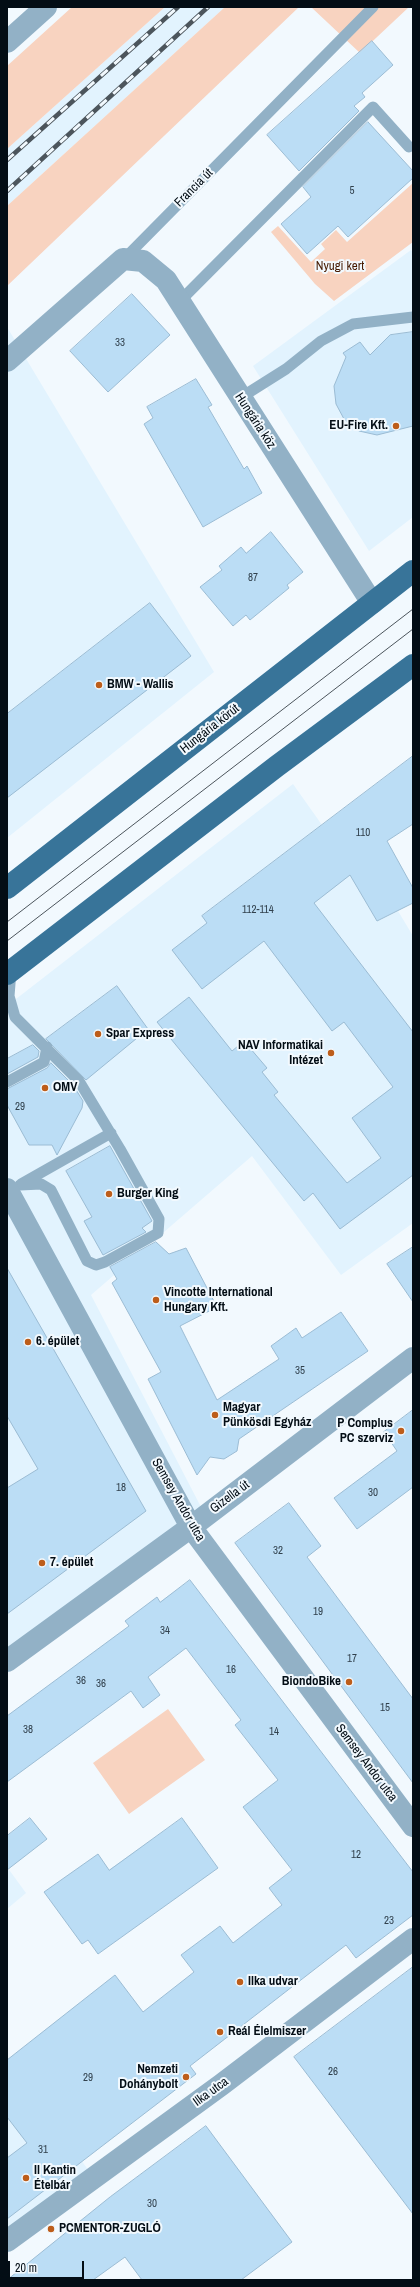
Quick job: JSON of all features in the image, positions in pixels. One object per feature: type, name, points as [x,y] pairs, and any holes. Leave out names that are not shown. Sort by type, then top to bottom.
[{"type":"main road","name":"Hungária körút","points":[[7,888],[413,571]]},
{"type":"main road","points":[[9,972],[271,770],[413,665]]},
{"type":"street","points":[[7,42],[46,7]]},
{"type":"street","name":"Hungária köz","points":[[123,259],[144,261],[166,280],[372,603]]},
{"type":"street","name":"Francia út","points":[[7,361],[123,259]]},
{"type":"street","name":"Semsey Andor utca","points":[[14,1187],[191,1527],[413,1826]]},
{"type":"street","name":"Gizella út","points":[[7,1661],[191,1527],[413,1358]]},
{"type":"street","name":"Ilka utca","points":[[7,2241],[221,2085],[413,1939]]},
{"type":"lane","name":"Francia út","points":[[123,259],[373,7]]},
{"type":"lane","points":[[180,301],[373,107],[409,147]]},
{"type":"lane","points":[[240,398],[286,369],[321,341],[353,324],[413,317]]},
{"type":"lane","points":[[7,1185],[14,1187],[41,1184],[52,1190],[87,1261],[96,1264],[105,1262],[158,1233],[160,1226],[159,1219],[111,1133],[79,1081],[47,1047],[15,1017],[9,996],[9,972]]},
{"type":"lane","points":[[7,1082],[44,1062],[47,1047]]},
{"type":"lane","points":[[14,1187],[111,1133]]},
{"type":"shaded area","points":[[165,7],[225,7],[7,206],[7,149]]},
{"type":"shaded area","points":[[411,250],[413,253],[413,517],[369,551],[253,366]]},
{"type":"shaded area","points":[[7,327],[214,672],[7,838]]},
{"type":"shaded area","points":[[293,784],[322,825],[377,921],[398,911],[413,936],[413,1223],[341,1275],[252,1156],[91,1295],[201,1507],[7,1649],[7,1006]]},
{"type":"shaded area","points":[[7,1867],[26,1893],[7,1909]]},
{"type":"shaded area","points":[[7,2058],[89,2171],[7,2236]]},
{"type":"green space","points":[[72,7],[165,7],[7,149],[7,66]]},
{"type":"green space","points":[[225,7],[299,7],[7,286],[7,206]]},
{"type":"green space","points":[[311,7],[409,7],[360,53]]},
{"type":"green space","name":"Nyugi kert","points":[[413,183],[413,242],[334,301],[315,284],[271,232],[278,226],[311,262],[325,249],[321,244],[336,230],[347,242]]},
{"type":"green space","points":[[168,1709],[205,1760],[129,1814],[93,1763]]},
{"type":"building","points":[[372,41],[393,65],[362,93],[365,97],[354,106],[359,111],[299,171],[267,135]]},
{"type":"building","points":[[368,122],[413,171],[413,178],[348,237],[338,226],[307,254],[281,224],[311,197],[303,187]]},
{"type":"building","points":[[132,294],[170,335],[108,392],[70,351]]},
{"type":"building","points":[[413,332],[413,426],[377,435],[359,431],[344,419],[336,404],[334,386],[346,357],[343,353],[360,342],[370,355],[390,335]]},
{"type":"building","points":[[196,379],[212,405],[208,407],[244,469],[247,466],[262,493],[203,527],[144,424],[153,418],[147,407]]},
{"type":"building","points":[[271,532],[303,572],[287,585],[289,588],[250,620],[246,615],[233,626],[200,587],[222,570],[219,566],[241,547],[246,553]]},
{"type":"building","name":"BMW - Wallis","points":[[150,603],[191,656],[7,798],[7,714]]},
{"type":"building","points":[[413,756],[413,824],[387,841],[413,888],[413,903],[377,921],[350,875],[314,903],[413,1032],[413,1175],[340,1229],[313,1193],[304,1201],[157,1022],[189,997],[232,1051],[244,1041],[267,1068],[262,1072],[278,1092],[274,1095],[347,1183],[381,1158],[352,1118],[393,1087],[344,1022],[332,1031],[264,941],[202,989],[172,950],[207,923],[202,916]]},
{"type":"building","name":"Spar Express","points":[[117,986],[148,1029],[86,1080],[46,1039]]},
{"type":"building","points":[[33,1045],[39,1051],[38,1057],[7,1074],[7,1059]]},
{"type":"building","name":"OMV","points":[[51,1063],[73,1085],[83,1101],[82,1108],[57,1155],[52,1145],[29,1145],[7,1105],[7,1089],[47,1068]]},
{"type":"building","name":"Burger King","points":[[110,1146],[152,1221],[142,1228],[146,1232],[103,1255],[84,1221],[92,1217],[66,1171]]},
{"type":"building","points":[[156,1242],[169,1254],[186,1248],[217,1307],[180,1326],[217,1400],[279,1359],[271,1346],[296,1328],[302,1338],[341,1312],[368,1351],[239,1439],[237,1451],[224,1459],[210,1457],[197,1475],[148,1379],[161,1372],[112,1283],[117,1279],[110,1267]]},
{"type":"building","points":[[413,1247],[413,1302],[387,1264]]},
{"type":"building","points":[[7,1268],[146,1511],[7,1614],[7,1488],[38,1469],[7,1416]]},
{"type":"building","points":[[413,1410],[413,1487],[357,1529],[334,1498],[397,1451],[384,1432]]},
{"type":"building","points":[[289,1503],[321,1546],[307,1557],[413,1699],[413,1783],[235,1543]]},
{"type":"building","points":[[190,1580],[413,1872],[413,1915],[356,1958],[346,1945],[190,2066],[196,2074],[7,2219],[7,2158],[27,2143],[7,2117],[7,2060],[115,1975],[143,2012],[194,1972],[181,1955],[220,1926],[233,1943],[282,1905],[269,1888],[292,1870],[243,1807],[278,1780],[235,1725],[241,1720],[186,1648],[148,1677],[160,1695],[143,1708],[131,1691],[7,1782],[7,1716],[129,1626],[125,1621],[157,1597],[160,1602]]},
{"type":"building","points":[[30,1818],[47,1839],[7,1870],[7,1836]]},
{"type":"building","points":[[182,1818],[218,1868],[98,1954],[88,1940],[82,1944],[44,1892],[98,1854],[109,1870]]},
{"type":"building","points":[[413,1967],[413,2214],[294,2057]]},
{"type":"building","points":[[206,2126],[292,2242],[241,2280],[142,2280],[125,2257],[93,2280],[7,2280],[110,2197]]},
{"type":"tram line","points":[[7,922],[413,609]]},
{"type":"tram line","points":[[7,941],[413,629]]},
{"type":"railway","points":[[7,160],[178,7]]},
{"type":"railway","points":[[7,191],[208,7]]},
{"type":"place","name":"EU-Fire Kft.","points":[[396,426]]},
{"type":"place","name":"BMW - Wallis","points":[[99,685]]},
{"type":"place","name":"Spar Express","points":[[98,1034]]},
{"type":"place","name":"NAV Informatikai Intézet","points":[[331,1053]]},
{"type":"place","name":"OMV","points":[[45,1088]]},
{"type":"place","name":"Burger King","points":[[109,1194]]},
{"type":"place","name":"Vincotte International Hungary Kft.","points":[[156,1300]]},
{"type":"place","name":"6. épület","points":[[28,1342]]},
{"type":"place","name":"Magyar Pünkösdi Egyház","points":[[215,1415]]},
{"type":"place","name":"P Complus PC szerviz","points":[[401,1431]]},
{"type":"place","name":"7. épület","points":[[42,1563]]},
{"type":"place","name":"BiondoBike","points":[[349,1682]]},
{"type":"place","name":"Ilka udvar","points":[[240,1982]]},
{"type":"place","name":"Reál Élelmiszer","points":[[220,2032]]},
{"type":"place","name":"Nemzeti Dohánybolt","points":[[186,2077]]},
{"type":"place","name":"Il Kantin Ételbár","points":[[26,2178]]},
{"type":"place","name":"PCMENTOR-ZUGLÓ","points":[[51,2229]]}]
